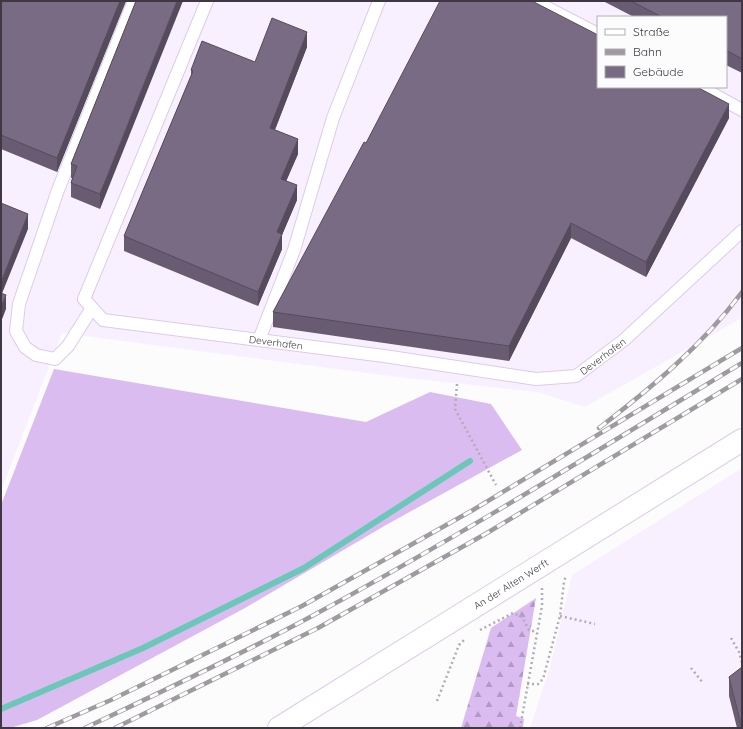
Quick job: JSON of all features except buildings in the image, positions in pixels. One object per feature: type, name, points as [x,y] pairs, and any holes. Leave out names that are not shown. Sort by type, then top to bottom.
[{"type":"street","name":"An der Alten Werft","points":[[279,728],[742,440]]},
{"type":"lane","points":[[134,1],[58,190],[19,304],[16,332],[25,347],[36,355],[56,359],[68,346],[92,308],[84,299],[207,1]]},
{"type":"lane","points":[[259,340],[294,250],[332,118],[378,1]]},
{"type":"lane","points":[[534,1],[597,33]]},
{"type":"lane","points":[[702,88],[742,110]]},
{"type":"lane","name":"Deverhafen","points":[[92,308],[104,320],[536,379],[576,376],[624,340],[742,231]]},
{"type":"path","points":[[459,368],[455,409],[496,485]]},
{"type":"path","points":[[526,684],[538,684],[543,679],[560,616],[564,582],[567,574]]},
{"type":"path","points":[[520,728],[526,684],[542,606],[542,582]]},
{"type":"path","points":[[476,632],[513,613],[522,617],[529,630],[537,632]]},
{"type":"path","points":[[560,616],[595,624]]},
{"type":"path","points":[[437,701],[459,645],[470,636]]},
{"type":"path","points":[[731,638],[739,652],[742,663]]},
{"type":"path","points":[[692,668],[703,683]]},
{"type":"shaded area","points":[[1,1],[742,1],[742,318],[585,407],[537,392],[398,377],[62,333],[1,491]]},
{"type":"shaded area","points":[[742,468],[742,728],[530,728],[550,667],[572,575]]},
{"type":"green space","points":[[54,369],[366,422],[430,392],[491,404],[522,450],[386,525],[245,608],[37,720],[10,728],[1,728],[1,505]]},
{"type":"green space","points":[[536,598],[516,716],[524,719],[523,728],[461,728],[491,628]]},
{"type":"waterway","points":[[1,709],[143,648],[304,568],[470,461]]},
{"type":"railway","points":[[599,428],[657,382],[693,348],[727,312],[742,292]]},
{"type":"railway","points":[[47,728],[111,700],[302,606],[473,510],[742,348]]},
{"type":"railway","points":[[85,728],[199,674],[367,586],[528,492],[742,363]]},
{"type":"railway","points":[[115,728],[318,628],[487,533],[742,379]]}]
